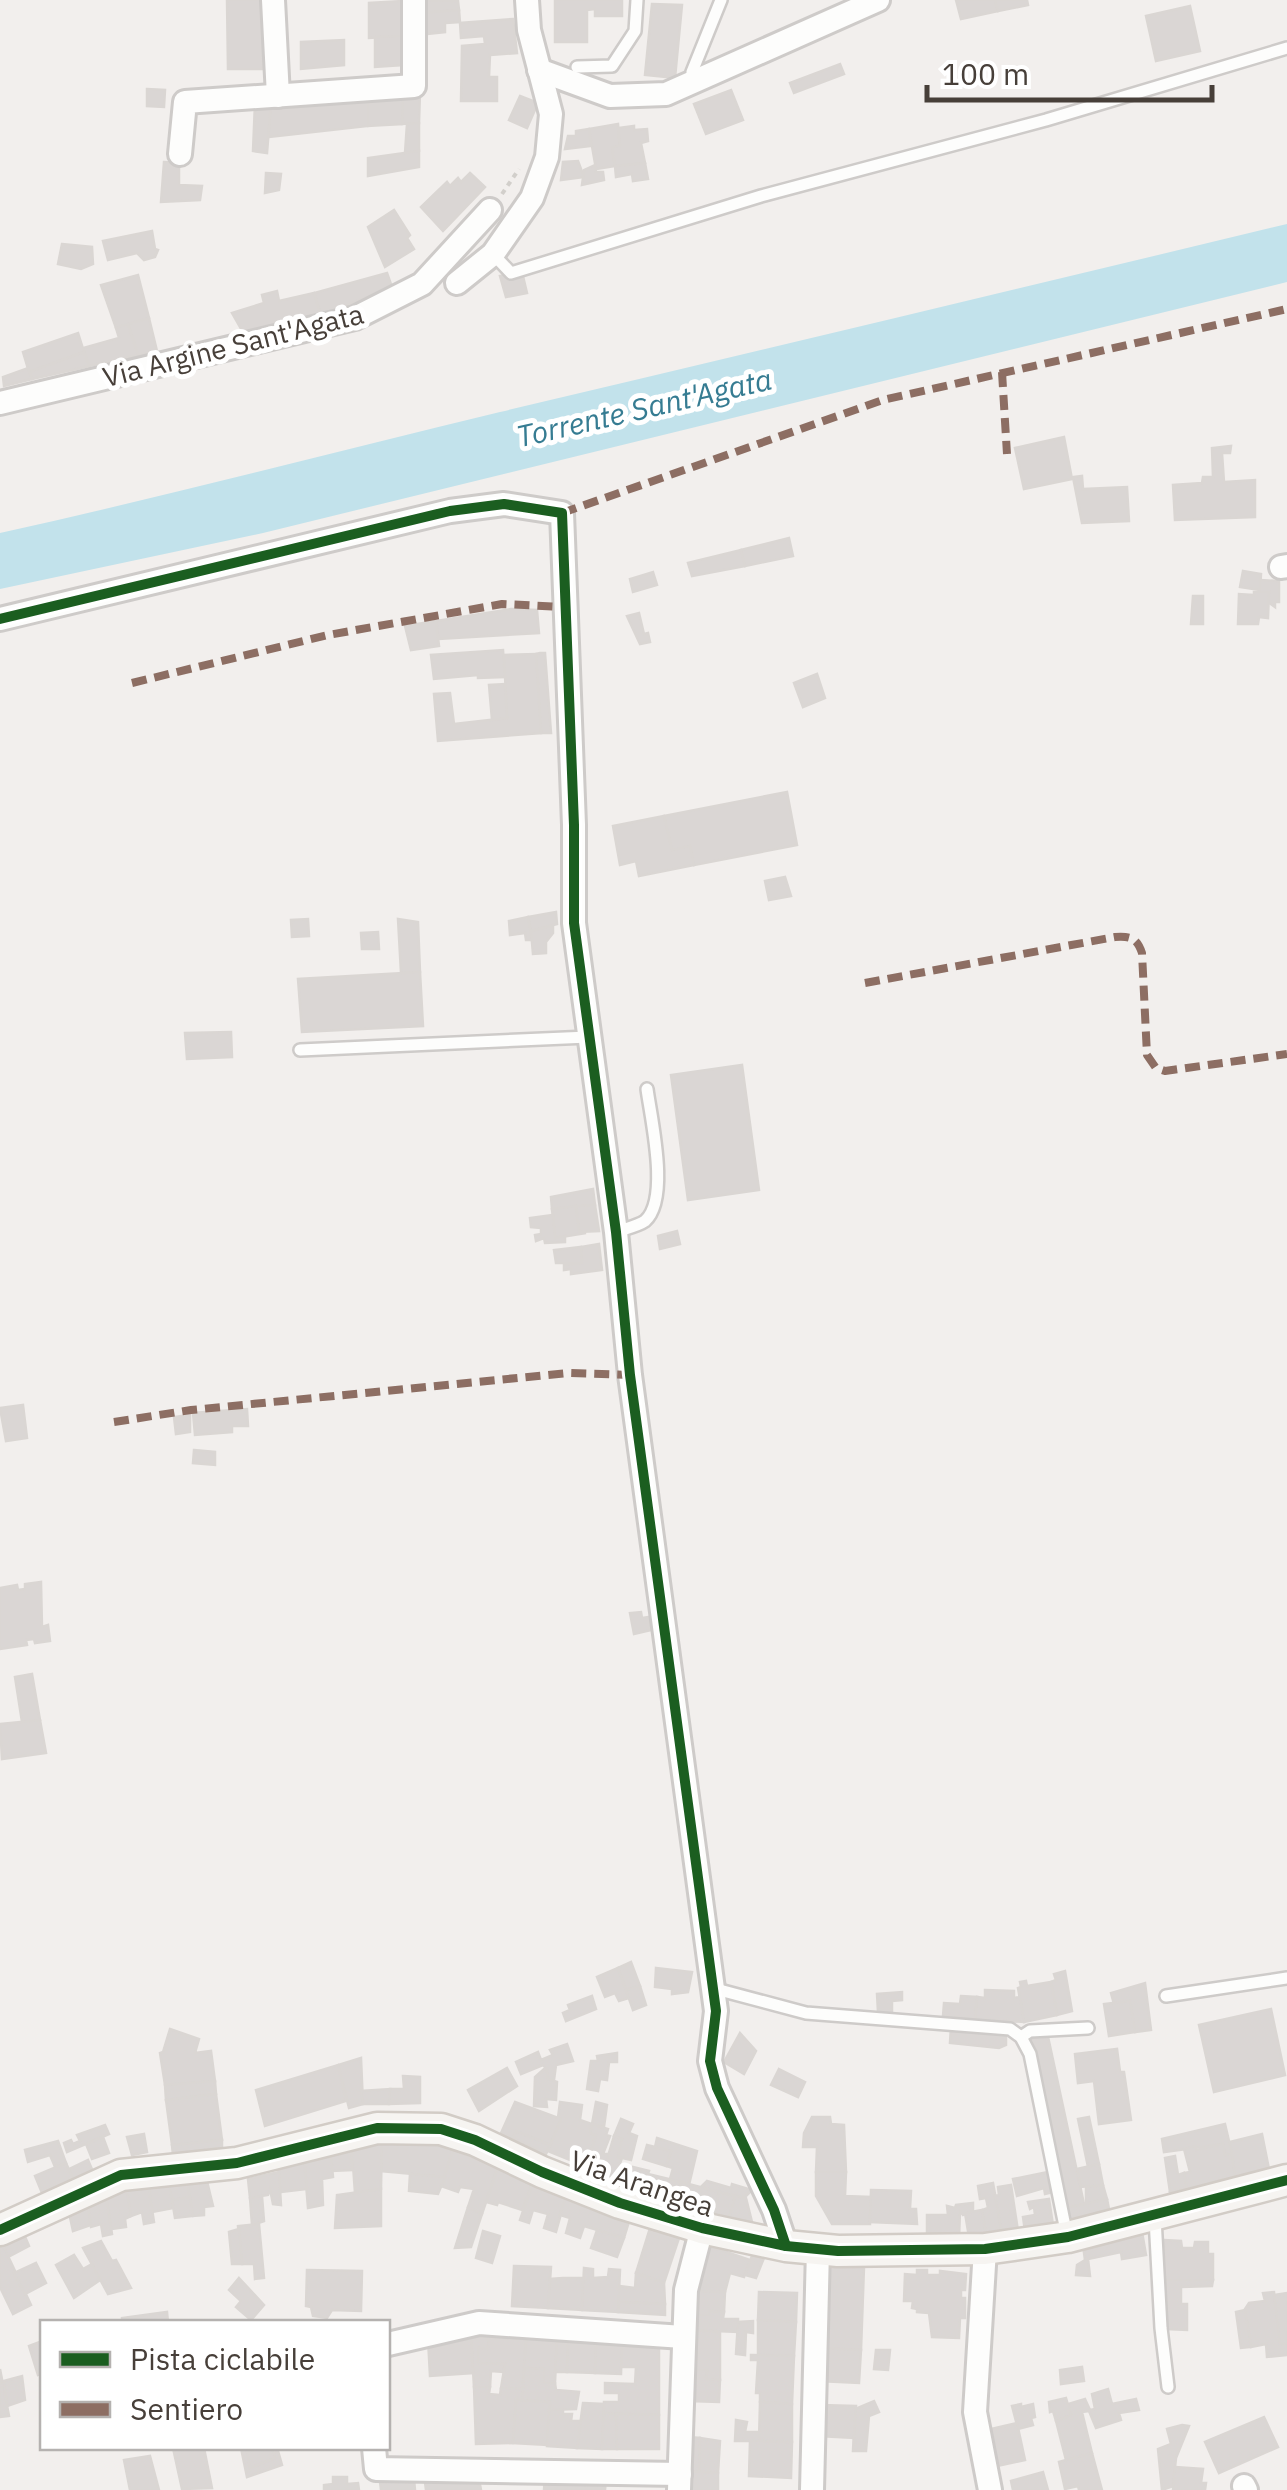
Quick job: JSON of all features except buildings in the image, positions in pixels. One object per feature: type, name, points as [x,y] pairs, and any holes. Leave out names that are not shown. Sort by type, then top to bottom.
[{"type":"street","points":[[273,0],[278,96]]},
{"type":"street","points":[[180,154],[185,102],[414,86],[414,0]]},
{"type":"street","points":[[457,283],[493,254],[532,198],[547,157],[551,114],[529,30],[527,0]]},
{"type":"street","points":[[538,70],[610,96],[666,94],[878,0]]},
{"type":"street","name":"Via Argine Sant'Agata","points":[[0,403],[355,318],[422,284],[490,210]]},
{"type":"street","points":[[0,619],[450,511],[504,504],[562,513],[574,923],[616,1232],[632,1395],[716,2010],[710,2061],[717,2088],[774,2210],[786,2246]]},
{"type":"street","name":"Via Arangea","points":[[0,2230],[121,2175],[236,2163],[378,2128],[441,2130],[475,2140],[620,2203],[702,2228],[818,2249],[985,2249],[1068,2237],[1287,2180]]},
{"type":"street","points":[[374,2450],[376,2469],[680,2482],[686,2290],[702,2228]]},
{"type":"street","points":[[812,2490],[818,2249]]},
{"type":"street","points":[[985,2249],[975,2412],[990,2490]]},
{"type":"street","points":[[390,2344],[480,2323],[683,2336]]},
{"type":"lane","points":[[577,66],[612,66],[635,31],[637,0]]},
{"type":"lane","points":[[692,72],[721,0]]},
{"type":"lane","points":[[493,254],[511,273],[762,196],[1046,120],[1287,48]]},
{"type":"lane","points":[[300,1050],[588,1037]]},
{"type":"lane","points":[[616,1232],[644,1222],[656,1203],[658,1177],[647,1089]]},
{"type":"lane","points":[[1166,1996],[1287,1978]]},
{"type":"lane","points":[[712,1988],[806,2013],[1010,2029],[1020,2036],[1030,2054],[1068,2237]]},
{"type":"lane","points":[[1020,2036],[1030,2030],[1088,2028]]},
{"type":"lane","points":[[1154,2213],[1168,2387]]},
{"type":"water","name":"Torrente Sant'Agata","points":[[1287,224],[1287,282],[263,533],[0,589],[0,533]]},
{"type":"marked path","points":[[562,513],[883,400],[1287,309]]},
{"type":"marked path","points":[[1002,372],[1007,454]]},
{"type":"marked path","points":[[132,683],[328,635],[502,604],[564,607]]},
{"type":"marked path","points":[[865,983],[1125,937],[1133,939],[1142,953],[1147,1055],[1156,1068],[1165,1071],[1287,1054]]},
{"type":"marked path","points":[[114,1422],[191,1410],[568,1373],[630,1375]]},
{"type":"cycle path","points":[[0,619],[450,511],[504,504],[562,513],[574,923],[716,2011],[710,2061],[717,2088],[774,2210],[786,2246]]},
{"type":"cycle path","points":[[0,2230],[121,2175],[237,2163],[377,2128],[441,2129],[620,2203],[702,2228],[786,2246],[838,2251],[985,2249],[1068,2237],[1287,2180]]}]
